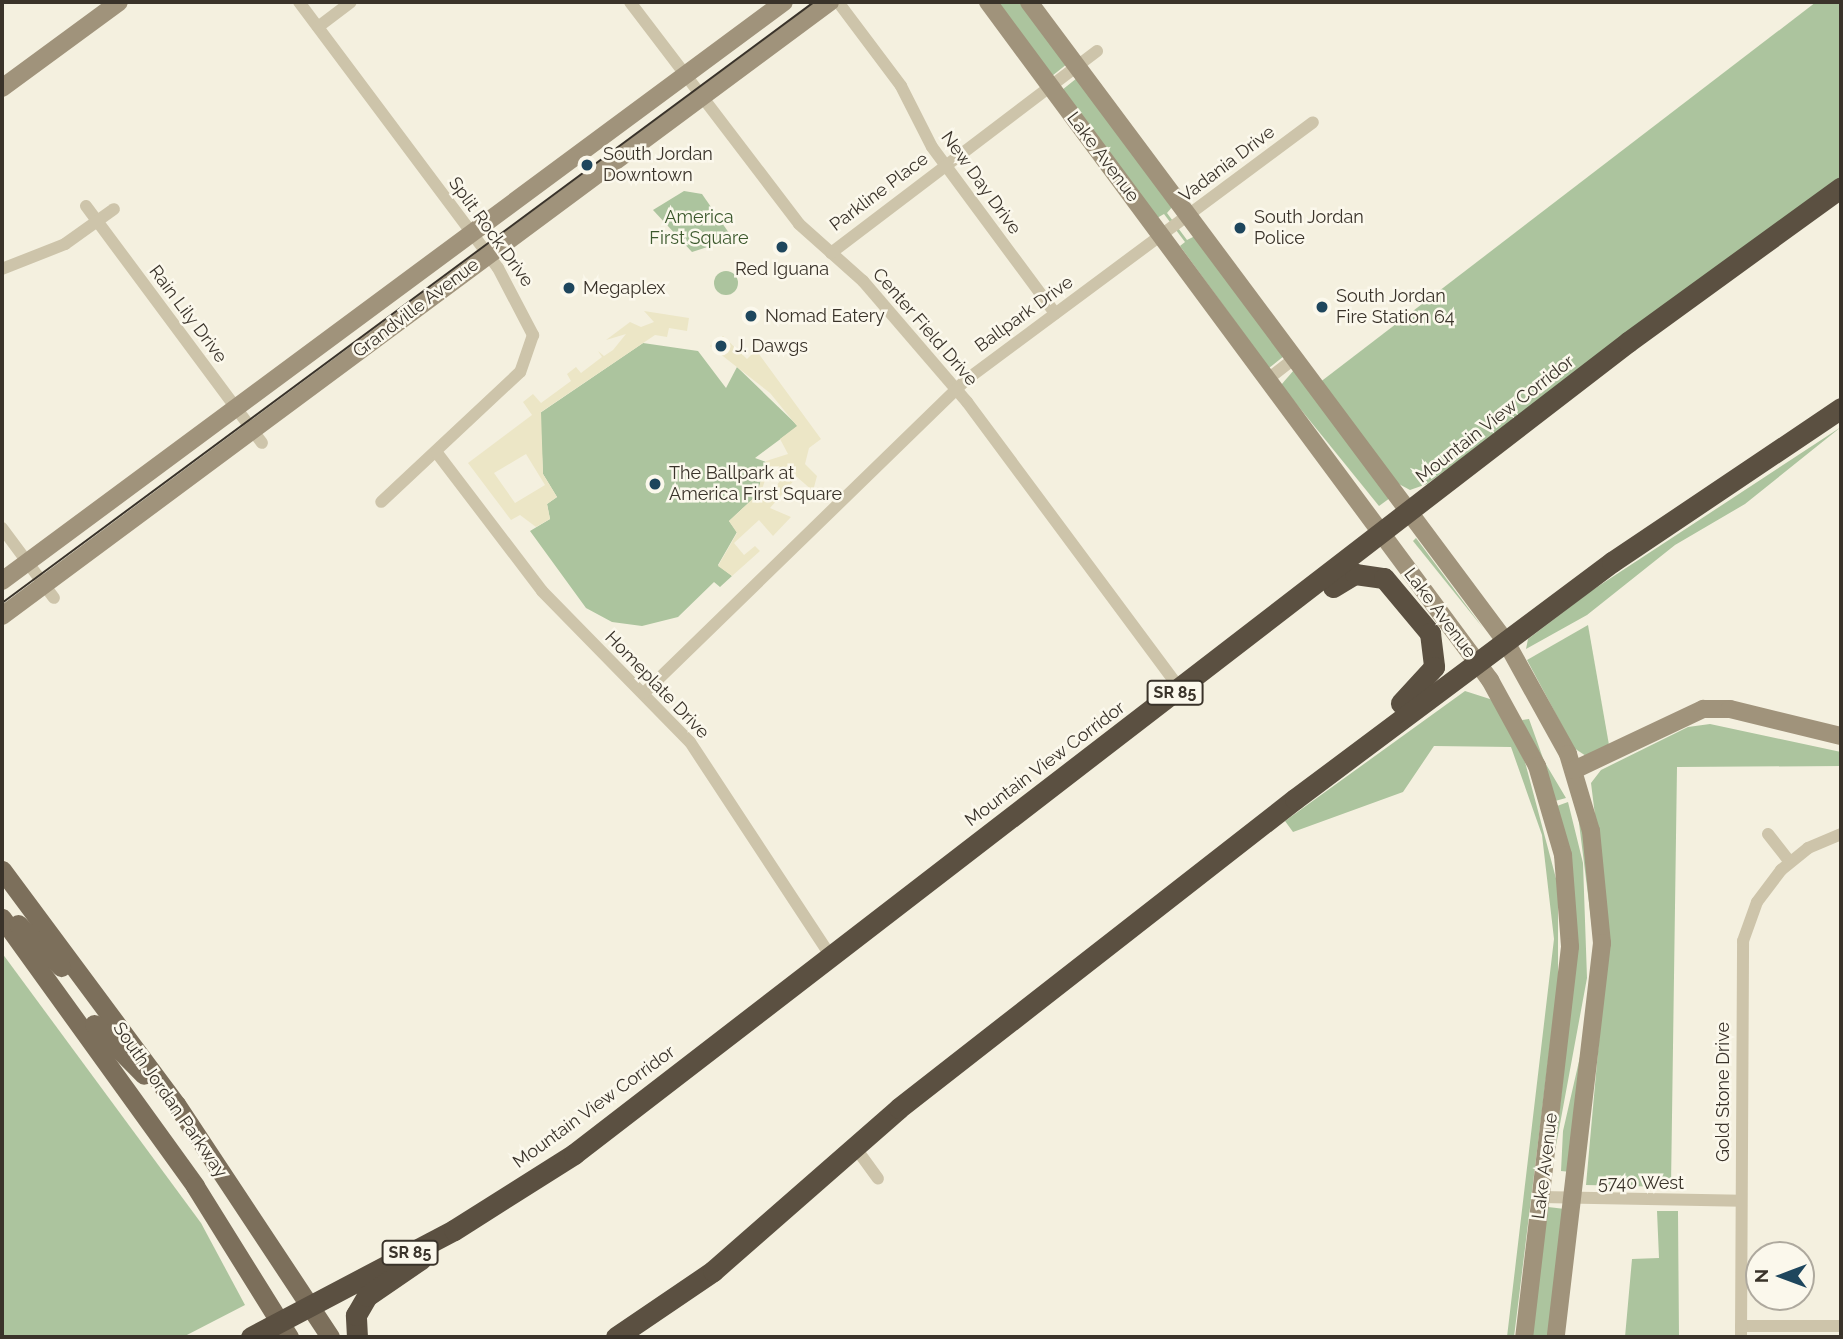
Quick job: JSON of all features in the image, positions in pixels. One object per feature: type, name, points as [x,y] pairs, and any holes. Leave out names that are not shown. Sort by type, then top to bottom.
[{"type":"highway","name":"Mountain View Corridor","points":[[251,1337],[284,1329],[309,1305],[454,1230],[574,1154],[1411,515],[1628,342],[1841,187]]},
{"type":"highway","points":[[616,1337],[713,1270],[855,1147],[1295,799],[1477,662],[1841,408]]},
{"type":"highway","points":[[1087,761],[1167,713],[1341,581],[1377,575],[1395,586],[1430,633],[1434,667],[1421,686],[1295,799]]},
{"type":"highway","points":[[357,1337],[356,1315],[367,1296],[454,1230]]},
{"type":"main road","name":"South Jordan Parkway","points":[[2,870],[284,1329]]},
{"type":"main road","points":[[2,909],[78,996]]},
{"type":"main road","name":"South Jordan Parkway","points":[[2,918],[78,996],[176,1104],[330,1337]]},
{"type":"street","points":[[2,88],[119,2]]},
{"type":"street","name":"Split Rock Drive","points":[[299,2],[488,255],[527,315],[532,350],[520,372],[437,453],[381,502]]},
{"type":"street","points":[[318,27],[351,2]]},
{"type":"street","name":"Center Field Drive","points":[[629,2],[799,224],[831,253],[956,390],[1180,689]]},
{"type":"street","name":"Grandville Avenue","points":[[2,581],[784,2]]},
{"type":"street","name":"Grandville Avenue","points":[[2,616],[49,591],[257,437],[488,255],[830,2]]},
{"type":"street","name":"New Day Drive","points":[[838,2],[901,86],[945,164],[1055,313]]},
{"type":"street","name":"Lake Avenue","points":[[988,2],[1477,662],[1537,766],[1568,882],[1569,975],[1524,1337]]},
{"type":"street","name":"Lake Avenue","points":[[1029,2],[1506,642],[1544,702],[1574,771],[1596,860],[1602,943],[1556,1337]]},
{"type":"street","name":"Parkline Place","points":[[831,253],[1097,51]]},
{"type":"street","name":"Vadania Drive","points":[[1161,235],[1313,122]]},
{"type":"street","name":"Rain Lily Drive","points":[[86,206],[257,437]]},
{"type":"street","points":[[2,269],[65,244],[114,209]]},
{"type":"street","name":"Ballpark Drive","points":[[644,693],[956,390],[1161,235]]},
{"type":"street","points":[[1268,379],[1294,359]]},
{"type":"street","name":"Homeplate Drive","points":[[437,453],[542,591],[644,693],[706,764],[831,957]]},
{"type":"street","points":[[2,528],[49,591]]},
{"type":"street","points":[[1574,771],[1703,709],[1730,709],[1841,736]]},
{"type":"street","points":[[1768,834],[1789,861]]},
{"type":"street","name":"Gold Stone Drive","points":[[1741,1332],[1743,941],[1757,902],[1789,861],[1841,834]]},
{"type":"street","points":[[855,1147],[878,1179]]},
{"type":"street","name":"5740 West","points":[[1541,1197],[1574,1200],[1741,1201]]},
{"type":"street","points":[[1741,1332],[1841,1326]]},
{"type":"green space","points":[[995,2],[1022,2],[1067,64],[1052,76]]},
{"type":"green space","points":[[1816,2],[1841,2],[1841,179],[1427,484],[1410,490],[1397,483],[1319,383]]},
{"type":"green space","points":[[1077,78],[1173,206],[1167,213],[1187,240],[1195,236],[1284,356],[1269,368],[1180,246],[1185,242],[1164,214],[1157,218],[1062,90]]},
{"type":"green space","name":"America First Square","points":[[684,191],[702,194],[729,233],[726,241],[692,252],[653,210]]},
{"type":"green space","points":[[726,271],[737,278],[738,283],[731,294],[726,295],[715,288],[714,283],[721,272]]},
{"type":"green space","name":"The Ballpark at America First Square","points":[[643,343],[698,351],[726,388],[737,367],[798,426],[755,458],[766,462],[757,495],[729,521],[737,532],[718,565],[732,576],[720,587],[714,582],[678,617],[642,626],[612,622],[586,608],[530,531],[550,519],[547,504],[557,497],[543,474],[540,413]]},
{"type":"green space","points":[[1294,370],[1390,498],[1379,506],[1281,385]]},
{"type":"green space","points":[[1841,427],[1745,504],[1675,545],[1587,615],[1526,649],[1528,639],[1591,591]]},
{"type":"green space","points":[[1416,538],[1483,628],[1413,541]]},
{"type":"green space","points":[[1588,625],[1609,745],[1586,756],[1574,748],[1527,660]]},
{"type":"green space","points":[[1465,691],[1493,700],[1525,762],[1558,886],[1558,981],[1514,1337],[1507,1337],[1554,939],[1542,835],[1511,747],[1434,746],[1403,792],[1293,832],[1285,821]]},
{"type":"green space","points":[[1529,719],[1544,761],[1566,798],[1555,801],[1522,720]]},
{"type":"green space","points":[[1710,724],[1841,752],[1841,766],[1677,767],[1671,1187],[1586,1185],[1609,929],[1591,783],[1601,770],[1688,727]]},
{"type":"green space","points":[[1568,802],[1583,863],[1587,978],[1555,1151],[1570,1013],[1557,806]]},
{"type":"green space","points":[[1578,815],[1581,815],[1594,885],[1597,957],[1571,1172],[1561,1171],[1563,1131],[1582,1048],[1594,943]]},
{"type":"green space","points":[[2,953],[201,1223],[245,1305],[183,1337],[2,1337]]},
{"type":"green space","points":[[1548,1207],[1565,1209],[1551,1337],[1529,1337]]},
{"type":"green space","points":[[1657,1211],[1678,1211],[1679,1337],[1625,1337],[1632,1259],[1659,1258]]},
{"type":"shaded area","points":[[644,311],[689,318],[687,331],[669,328],[667,337],[655,335],[541,412],[543,474],[557,497],[547,504],[550,519],[536,527],[520,515],[511,520],[468,463],[532,415],[523,402],[533,394],[541,403],[571,381],[567,374],[576,367],[581,373],[602,357],[598,351],[604,356],[613,350],[626,334],[606,340],[630,322],[641,327],[654,322]],"holes":[[[526,454],[545,485],[515,503],[494,473]]]},
{"type":"shaded area","points":[[723,336],[747,359],[756,350],[821,439],[809,448],[805,464],[817,476],[813,491],[797,477],[770,508],[791,517],[773,536],[759,520],[734,543],[744,555],[755,546],[760,551],[732,576],[718,566],[737,533],[729,521],[757,495],[766,461],[788,454],[780,439],[797,426],[770,393],[710,346]],"holes":[[[770,466],[787,473],[769,494],[762,489]]]},
{"type":"tram line","points":[[2,603],[814,2]]},
{"type":"place","name":"South Jordan Downtown","points":[[587,165]]},
{"type":"place","name":"South Jordan Police","points":[[1240,228]]},
{"type":"place","name":"Red Iguana","points":[[782,247]]},
{"type":"place","name":"Megaplex","points":[[569,288]]},
{"type":"place","name":"South Jordan Fire Station 64","points":[[1322,307]]},
{"type":"place","name":"Nomad Eatery","points":[[751,316]]},
{"type":"place","name":"J. Dawgs","points":[[721,346]]},
{"type":"place","name":"The Ballpark at America First Square","points":[[655,484]]}]
